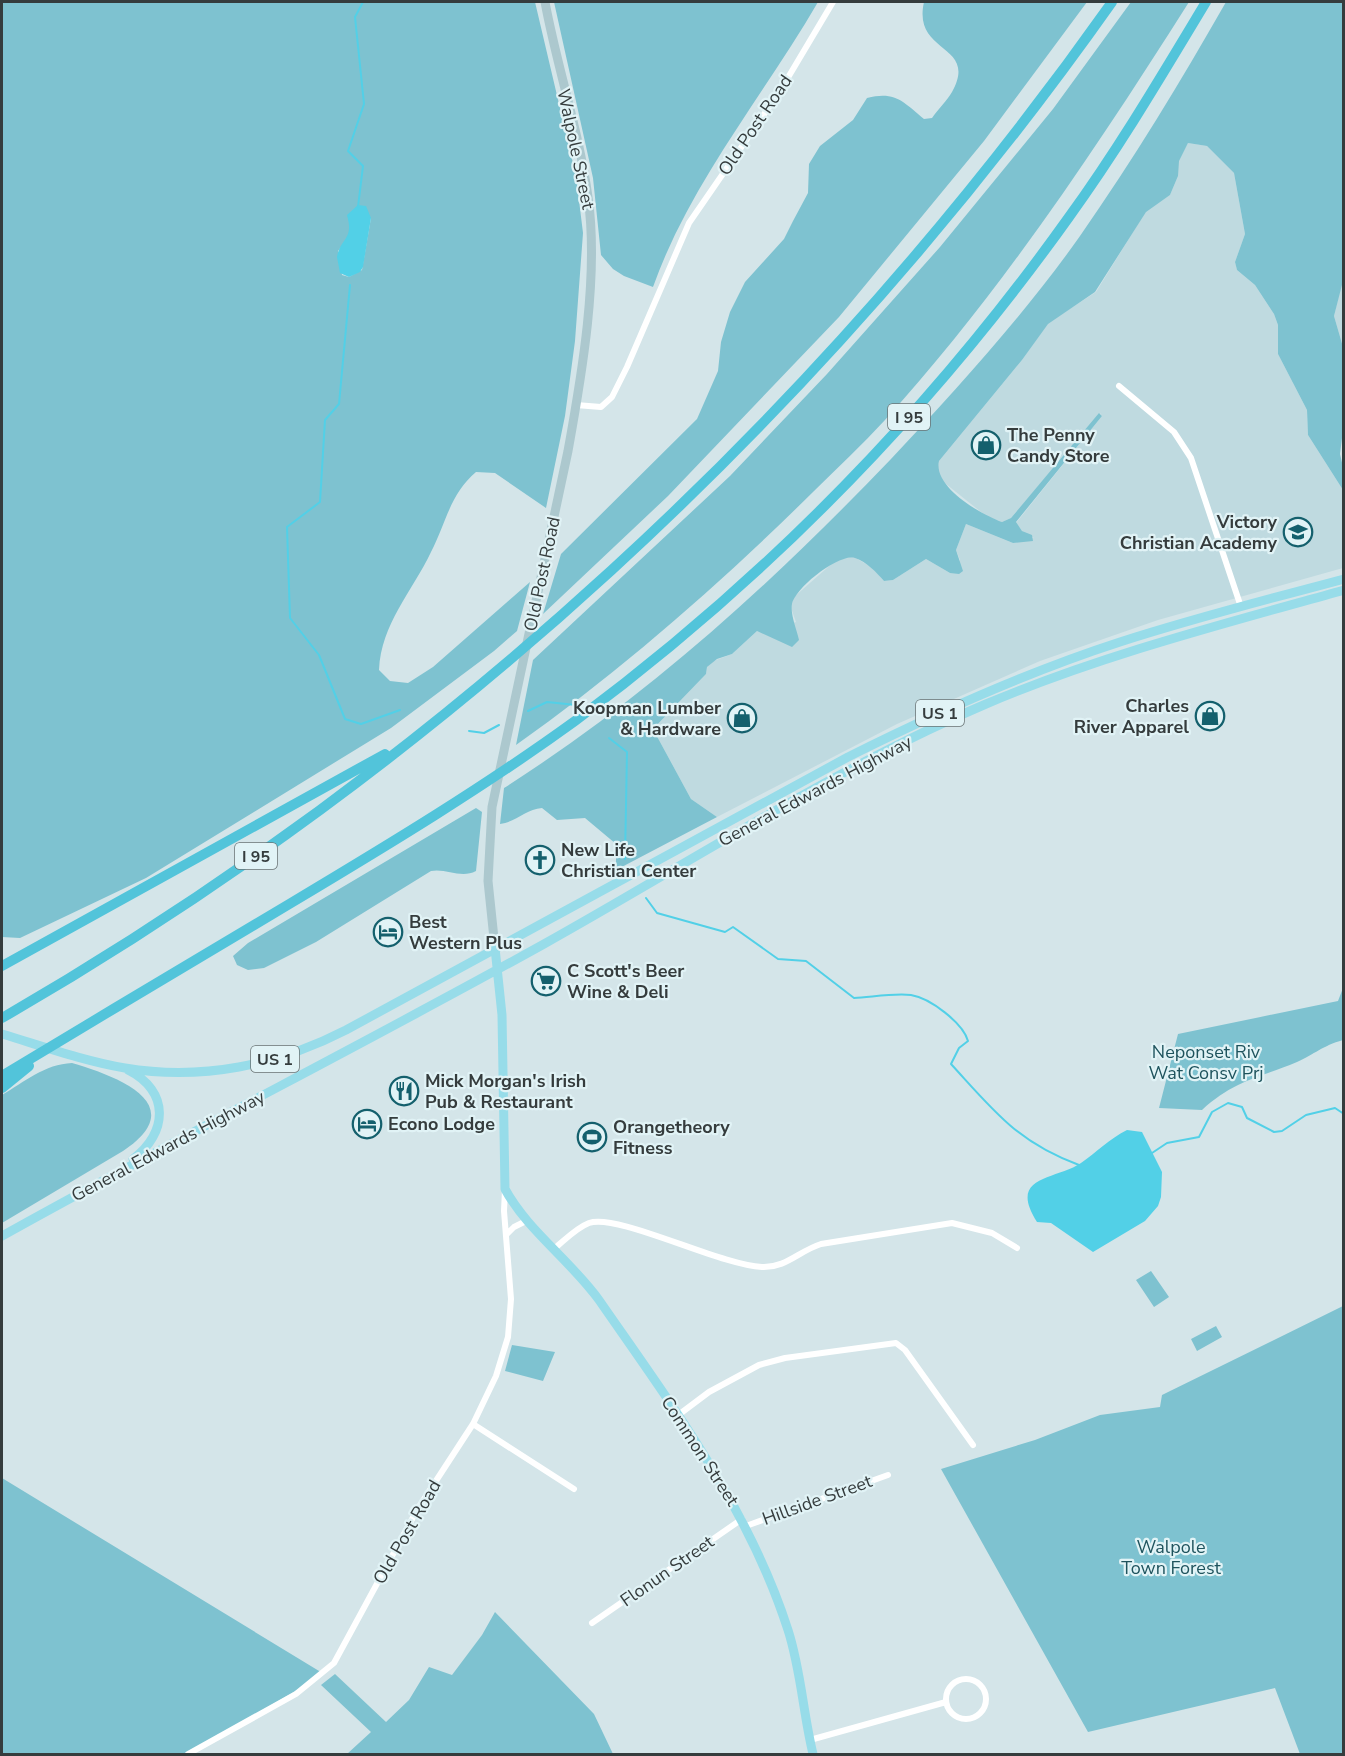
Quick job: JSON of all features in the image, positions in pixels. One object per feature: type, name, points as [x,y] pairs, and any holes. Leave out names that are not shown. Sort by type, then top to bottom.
[{"type":"highway","name":"I 95","points":[[2,1018],[121,946],[216,884],[326,806],[496,672],[557,620],[713,474],[861,317],[1013,136],[1112,2]]},
{"type":"highway","name":"I 95","points":[[2,1076],[469,795],[622,685],[718,605],[824,507],[909,416],[1003,305],[1071,214],[1140,111],[1206,2]]},
{"type":"highway","points":[[2,966],[409,742]]},
{"type":"highway","points":[[2,1088],[61,1041]]},
{"type":"main road","name":"Walpole Street","points":[[544,2],[579,150],[590,220],[591,268],[576,405]]},
{"type":"main road","name":"Old Post Road","points":[[506,1189],[503,1166],[503,1059],[488,881],[492,807],[576,405]]},
{"type":"main road","name":"General Edwards Highway","points":[[2,1034],[85,1058],[155,1072],[199,1072],[240,1067],[281,1058],[334,1036],[848,757],[923,721],[1093,652],[1241,607],[1344,579]]},
{"type":"main road","name":"General Edwards Highway","points":[[2,1236],[497,969],[789,801],[955,718],[1042,682],[1124,652],[1344,590]]},
{"type":"main road","points":[[82,1191],[140,1154],[152,1140],[158,1128],[159,1106],[151,1090],[137,1076],[118,1066]]},
{"type":"main road","name":"Common Street","points":[[506,1189],[516,1208],[555,1248],[594,1294],[677,1416],[744,1522],[770,1577],[789,1631],[813,1754]]},
{"type":"street","name":"Old Post Road","points":[[576,405],[601,407],[612,397],[642,334],[689,223],[780,91],[833,2]]},
{"type":"street","points":[[1119,386],[1174,432],[1191,459],[1241,607]]},
{"type":"street","name":"Old Post Road","points":[[188,1755],[296,1694],[334,1664],[422,1502],[472,1424],[496,1376],[508,1337],[511,1299],[506,1235],[506,1189]]},
{"type":"street","points":[[506,1235],[514,1227],[528,1220]]},
{"type":"street","points":[[555,1248],[582,1227],[602,1221],[628,1227],[725,1261],[764,1267],[783,1265],[811,1247],[821,1244],[952,1223],[992,1233],[1017,1248]]},
{"type":"street","points":[[677,1416],[746,1369],[765,1363],[896,1343],[905,1350],[973,1445]]},
{"type":"street","points":[[472,1424],[574,1489]]},
{"type":"street","name":"Hillside Street","points":[[744,1522],[888,1475]]},
{"type":"street","name":"Flonun Street","points":[[592,1623],[744,1522]]},
{"type":"street","points":[[969,1679],[978,1683],[985,1695],[985,1704],[980,1713],[967,1719],[953,1714],[946,1702],[949,1688],[960,1680],[969,1679]]},
{"type":"street","points":[[810,1740],[946,1702]]},
{"type":"shaded area","points":[[1188,143],[1207,146],[1234,173],[1245,234],[1235,262],[1237,270],[1255,285],[1274,314],[1278,325],[1278,354],[1307,410],[1308,435],[1343,490],[1343,568],[1158,620],[1040,661],[897,724],[717,817],[691,799],[653,729],[706,674],[711,662],[732,654],[757,631],[767,633],[796,622],[791,608],[794,597],[836,560],[854,557],[873,568],[884,581],[893,580],[926,559],[950,573],[960,560],[956,550],[966,524],[1013,543],[1034,538],[1022,531],[1016,523],[1102,416],[1100,413],[1011,518],[1002,522],[986,516],[941,480],[937,471],[939,461],[1022,360],[1048,323],[1096,292],[1146,211],[1170,195],[1178,176],[1178,161]]},
{"type":"shaded area","points":[[358,205],[366,206],[371,218],[363,267],[360,272],[349,277],[340,273],[337,257],[348,234],[347,215]]},
{"type":"shaded area","points":[[1343,277],[1343,347],[1334,316]]},
{"type":"shaded area","points":[[1127,1130],[1142,1132],[1162,1172],[1161,1197],[1158,1206],[1145,1221],[1093,1252],[1051,1223],[1037,1222],[1029,1207],[1028,1195],[1031,1187],[1038,1181],[1081,1163]]},
{"type":"green space","points":[[2,2],[535,2],[576,176],[583,233],[575,341],[565,416],[546,508],[495,473],[476,472],[454,499],[431,552],[391,623],[381,653],[379,670],[390,681],[408,683],[433,667],[530,582],[517,631],[494,651],[391,728],[146,878],[20,938],[2,937]],"holes":[[[371,218],[362,270],[349,277],[342,275],[338,251],[350,232],[349,219]]]},
{"type":"green space","points":[[554,2],[818,2],[686,213],[653,287],[624,276],[613,269],[601,255],[593,178]]},
{"type":"green space","points":[[924,2],[1087,2],[984,141],[839,317],[668,496],[543,614],[561,554],[697,419],[718,371],[721,342],[730,312],[745,282],[784,239],[808,193],[809,164],[820,146],[853,120],[867,98],[892,97],[904,103],[924,119],[932,118],[952,92],[958,76],[957,65],[952,56],[927,32],[923,19]]},
{"type":"green space","points":[[1131,2],[1189,2],[1046,217],[969,321],[928,371],[858,447],[707,592],[594,687],[516,745],[533,660],[730,476],[827,374],[940,247],[1053,109]]},
{"type":"green space","points":[[1226,2],[1343,2],[1344,277],[1334,316],[1343,347],[1344,422],[1340,454],[1343,467],[1343,490],[1308,435],[1307,410],[1278,354],[1278,325],[1274,314],[1255,285],[1237,270],[1235,262],[1245,234],[1234,173],[1207,146],[1188,143],[1179,161],[1178,176],[1170,195],[1146,212],[1095,292],[1048,324],[1022,360],[939,461],[939,471],[950,490],[982,513],[1002,522],[1011,518],[1099,413],[1102,416],[1016,522],[1022,531],[1032,535],[1033,541],[1013,543],[966,524],[956,550],[963,571],[959,574],[950,573],[926,559],[893,580],[884,581],[871,568],[855,558],[839,561],[809,581],[795,597],[792,612],[799,640],[792,647],[757,631],[732,654],[717,659],[707,667],[706,674],[653,729],[691,799],[717,817],[616,870],[616,844],[585,818],[557,820],[542,808],[500,824],[504,788],[610,715],[708,635],[801,550],[846,505],[965,378],[1037,294],[1080,236],[1156,120]]},
{"type":"green space","points":[[476,808],[482,812],[476,871],[459,874],[431,871],[316,942],[264,968],[248,970],[237,965],[233,956],[248,943]]},
{"type":"green space","name":"Neponset Riv Wat Consv Prj","points":[[1343,988],[1343,1040],[1297,1062],[1237,1086],[1225,1092],[1202,1110],[1159,1108],[1178,1034],[1338,1001]]},
{"type":"green space","points":[[72,1063],[126,1084],[140,1094],[149,1106],[151,1119],[143,1134],[123,1151],[2,1223],[2,1095],[44,1070]]},
{"type":"green space","points":[[1151,1271],[1169,1297],[1154,1307],[1136,1280]]},
{"type":"green space","name":"Walpole Town Forest","points":[[1343,1306],[1343,1754],[1300,1754],[1275,1688],[1088,1732],[941,1469],[1035,1440],[1100,1415],[1160,1407],[1162,1395]]},
{"type":"green space","points":[[1216,1326],[1222,1337],[1197,1351],[1191,1339]]},
{"type":"green space","points":[[512,1345],[555,1352],[543,1381],[505,1371]]},
{"type":"green space","points":[[2,1478],[324,1674],[188,1754],[2,1754]]},
{"type":"green space","points":[[495,1612],[594,1714],[613,1754],[347,1754],[371,1732],[321,1685],[335,1674],[386,1722],[409,1700],[429,1667],[452,1675],[482,1635]]},
{"type":"waterway","points":[[358,207],[363,166],[348,151],[364,104],[355,17],[363,2]]},
{"type":"waterway","points":[[350,285],[339,404],[325,420],[320,502],[287,527],[290,618],[319,655],[345,719],[361,724],[400,710]]},
{"type":"waterway","points":[[528,711],[547,702],[576,705]]},
{"type":"waterway","points":[[469,731],[484,733],[499,725]]},
{"type":"waterway","points":[[609,738],[627,752],[625,859]]},
{"type":"waterway","points":[[646,898],[657,913],[725,932],[733,927],[778,959],[806,961],[854,998],[911,995],[936,1006],[953,1019],[968,1041],[959,1048],[951,1064],[1008,1124],[1039,1146],[1079,1165]]},
{"type":"waterway","points":[[1152,1153],[1167,1143],[1199,1137],[1212,1112],[1228,1103],[1242,1107],[1247,1118],[1274,1132],[1282,1131],[1306,1115],[1335,1108],[1344,1114]]},
{"type":"place","name":"The Penny Candy Store","points":[[986,445]]},
{"type":"place","name":"Victory Christian Academy","points":[[1298,532]]},
{"type":"place","name":"Charles River Apparel","points":[[1210,716]]},
{"type":"place","name":"Koopman Lumber & Hardware","points":[[742,718]]},
{"type":"place","name":"New Life Christian Center","points":[[540,860]]},
{"type":"place","name":"Best Western Plus","points":[[388,932]]},
{"type":"place","name":"C Scott's Beer Wine & Deli","points":[[546,981]]},
{"type":"place","name":"Mick Morgan's Irish Pub & Restaurant","points":[[404,1091]]},
{"type":"place","name":"Econo Lodge","points":[[367,1124]]},
{"type":"place","name":"Orangetheory Fitness","points":[[592,1137]]}]
